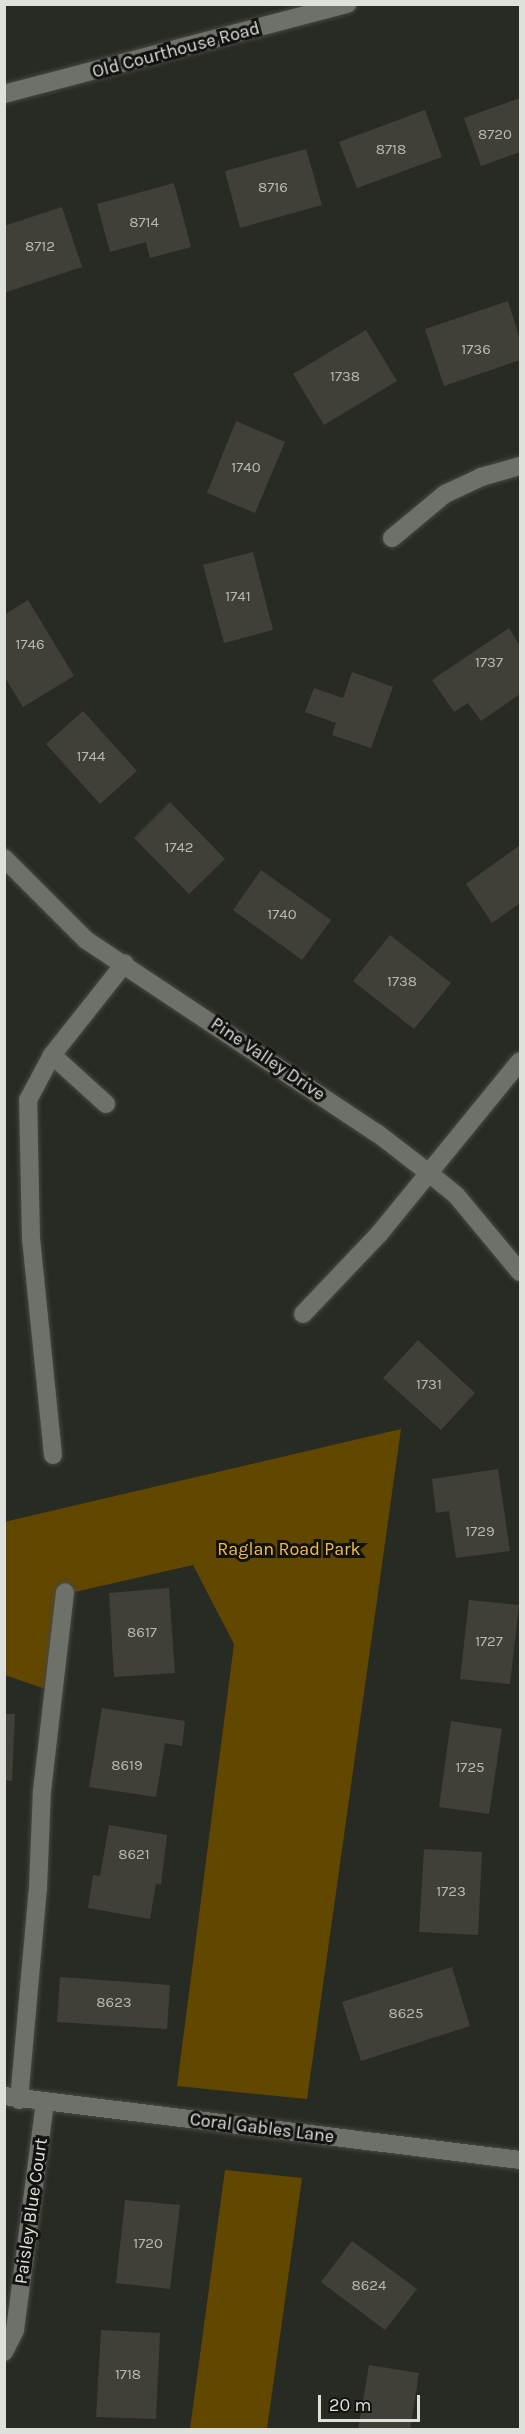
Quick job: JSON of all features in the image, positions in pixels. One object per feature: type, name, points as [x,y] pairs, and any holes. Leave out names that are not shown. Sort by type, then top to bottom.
[{"type":"street","name":"Old Courthouse Road","points":[[4,94],[347,4]]},
{"type":"street","points":[[392,538],[445,494],[481,477],[520,466]]},
{"type":"street","name":"Pine Valley Drive","points":[[4,858],[86,940],[125,963],[377,1132],[430,1174],[456,1195],[520,1272]]},
{"type":"street","points":[[53,1455],[31,1239],[28,1100],[52,1055],[125,963]]},
{"type":"street","points":[[52,1055],[106,1104]]},
{"type":"street","points":[[303,1314],[379,1234],[520,1061]]},
{"type":"street","points":[[12,2098],[38,1889],[42,1791],[65,1592]]},
{"type":"street","name":"Coral Gables Lane","points":[[12,2098],[520,2160]]},
{"type":"street","name":"Paisley Blue Court","points":[[4,2352],[15,2330],[45,2103]]},
{"type":"green space","name":"Raglan Road Park","points":[[401,1429],[307,2099],[177,2086],[234,1644],[193,1565],[66,1594],[51,1691],[5,1675],[4,1522]]},
{"type":"green space","points":[[225,2170],[302,2178],[267,2429],[190,2429]]},
{"type":"building","points":[[520,98],[520,152],[481,166],[464,118]]},
{"type":"building","points":[[425,110],[442,157],[357,188],[339,142]]},
{"type":"building","points":[[306,149],[322,205],[240,228],[225,171]]},
{"type":"building","points":[[174,183],[191,247],[150,258],[146,242],[110,252],[97,204]]},
{"type":"building","points":[[62,207],[82,267],[4,293],[4,226]]},
{"type":"building","points":[[508,301],[520,340],[520,360],[444,386],[425,329]]},
{"type":"building","points":[[366,330],[397,381],[324,425],[293,374]]},
{"type":"building","points":[[236,421],[285,442],[255,513],[207,493]]},
{"type":"building","points":[[253,552],[273,630],[224,643],[203,565]]},
{"type":"building","points":[[28,600],[74,676],[23,707],[4,676],[4,615]]},
{"type":"building","points":[[509,628],[520,646],[520,694],[481,721],[468,703],[454,712],[432,680]]},
{"type":"building","points":[[352,672],[393,687],[371,748],[332,735],[336,723],[305,712],[314,688],[343,698]]},
{"type":"building","points":[[83,711],[137,771],[100,804],[46,744]]},
{"type":"building","points":[[170,802],[225,859],[189,894],[134,838]]},
{"type":"building","points":[[520,845],[520,903],[492,923],[466,884]]},
{"type":"building","points":[[261,870],[331,920],[302,960],[233,910]]},
{"type":"building","points":[[390,935],[451,983],[414,1029],[353,981]]},
{"type":"building","points":[[418,1340],[475,1393],[441,1430],[383,1378]]},
{"type":"building","points":[[498,1469],[510,1551],[456,1558],[449,1511],[436,1513],[432,1479]]},
{"type":"building","points":[[169,1588],[175,1673],[114,1677],[109,1593]]},
{"type":"building","points":[[469,1600],[519,1605],[510,1684],[460,1679]]},
{"type":"building","points":[[102,1708],[185,1721],[182,1746],[165,1743],[156,1797],[89,1787]]},
{"type":"building","points":[[4,1714],[15,1714],[12,1781],[4,1780]]},
{"type":"building","points":[[451,1721],[502,1729],[489,1814],[439,1807]]},
{"type":"building","points":[[109,1825],[167,1835],[161,1885],[156,1883],[150,1919],[88,1908],[93,1875],[100,1876]]},
{"type":"building","points":[[424,1849],[482,1852],[478,1935],[419,1932]]},
{"type":"building","points":[[452,1967],[470,2026],[361,2061],[342,2002]]},
{"type":"building","points":[[60,1977],[170,1985],[167,2029],[57,2022]]},
{"type":"building","points":[[125,2200],[180,2205],[170,2289],[116,2283]]},
{"type":"building","points":[[352,2241],[417,2289],[385,2330],[321,2282]]},
{"type":"building","points":[[101,2330],[160,2333],[156,2419],[96,2417]]},
{"type":"building","points":[[369,2365],[419,2373],[410,2430],[358,2430]]}]
